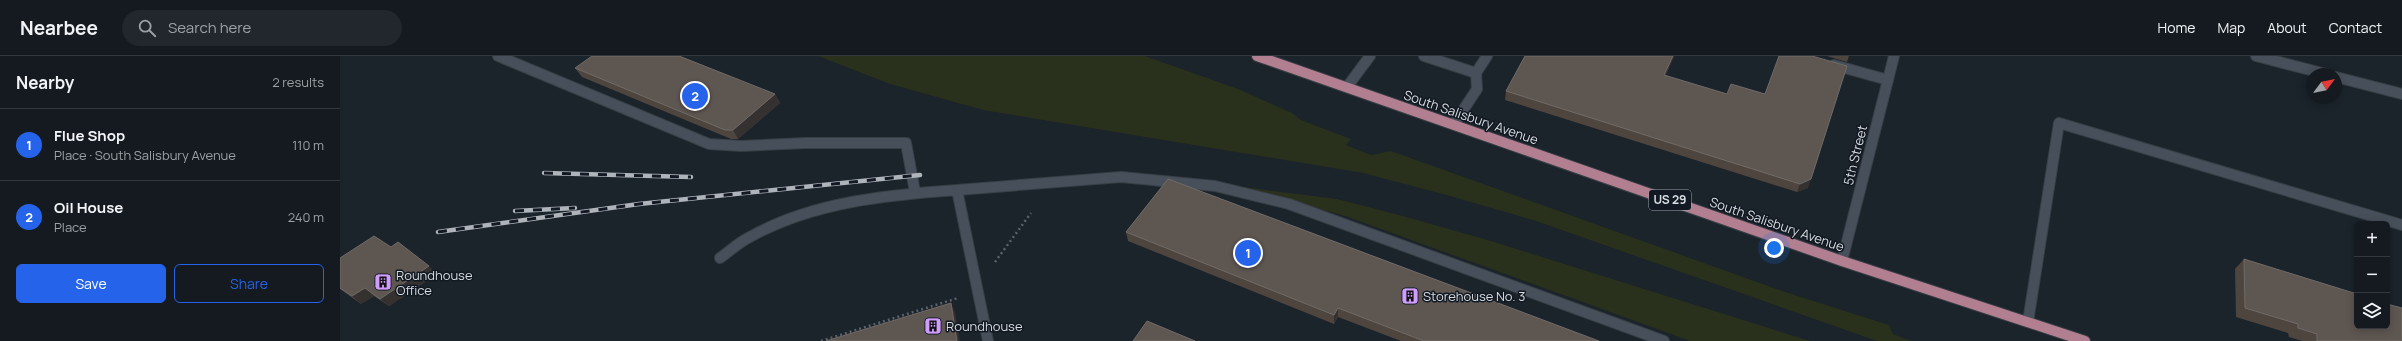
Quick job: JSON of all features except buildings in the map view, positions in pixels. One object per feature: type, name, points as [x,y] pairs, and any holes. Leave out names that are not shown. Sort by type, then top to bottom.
[{"type":"main road","name":"South Salisbury Avenue","points":[[1257,56],[1842,261],[2085,341]]},
{"type":"street","points":[[498,56],[710,144],[741,146],[805,143],[906,143],[915,192]]},
{"type":"street","points":[[1347,87],[1370,56]]},
{"type":"street","points":[[1424,56],[1476,73]]},
{"type":"street","points":[[1454,124],[1477,89],[1476,73],[1487,56]]},
{"type":"street","name":"5th Street","points":[[1842,261],[1894,56]]},
{"type":"street","points":[[2256,56],[2306,69]]},
{"type":"street","points":[[1826,62],[1888,80]]},
{"type":"street","points":[[2342,79],[2402,94]]},
{"type":"street","points":[[2028,322],[2059,123],[2402,225]]},
{"type":"street","points":[[720,258],[749,238],[782,221],[833,206],[896,194],[915,192],[1120,177],[1215,186],[1289,204],[1664,341]]},
{"type":"street","points":[[957,190],[988,341]]},
{"type":"path","points":[[821,341],[959,298],[977,288],[1031,213]]},
{"type":"green space","points":[[818,56],[1145,56],[1238,89],[1292,113],[1301,120],[1351,139],[1346,145],[1371,155],[1391,151],[1785,292],[1889,325],[1893,334],[1911,341],[1877,341],[1536,221],[1363,173],[983,110],[890,84]]},
{"type":"green space","points":[[1236,186],[1337,199],[1403,216],[1491,241],[1810,341],[1690,341],[1345,216]]},
{"type":"railway","points":[[544,173],[691,177]]},
{"type":"railway","points":[[438,232],[639,204],[920,175]]},
{"type":"railway","points":[[515,211],[575,208]]},
{"type":"place","name":"Oil House","points":[[695,96]]},
{"type":"place","name":"Flue Shop","points":[[1248,253]]},
{"type":"place","name":"Roundhouse Office","points":[[383,282]]},
{"type":"place","name":"Storehouse No. 3","points":[[1410,296]]},
{"type":"place","name":"Roundhouse","points":[[933,326]]}]
